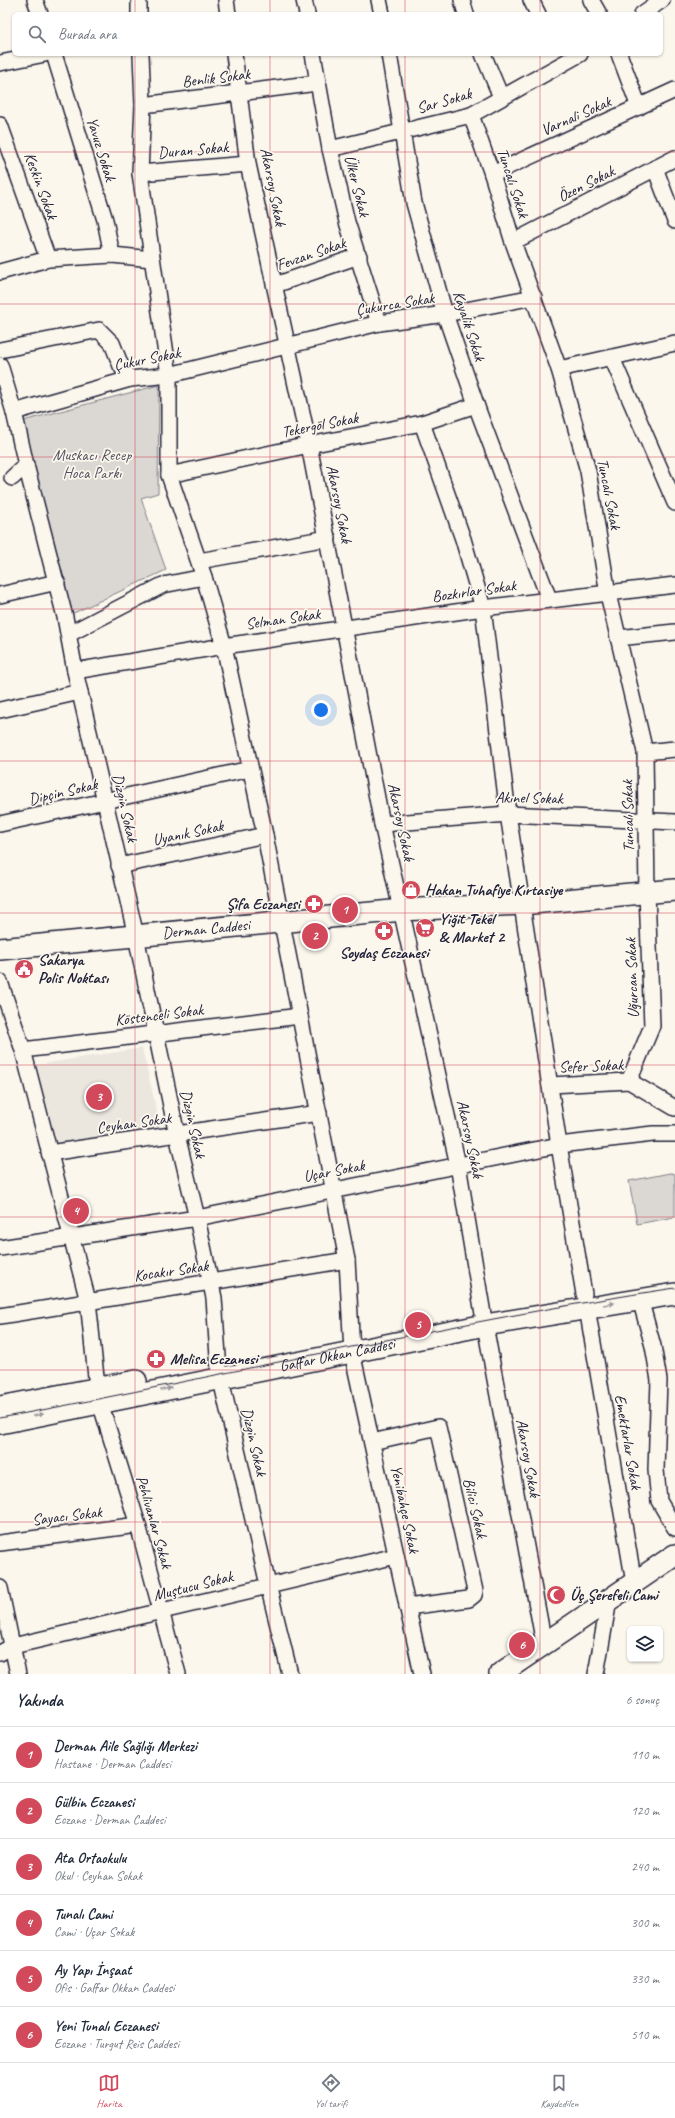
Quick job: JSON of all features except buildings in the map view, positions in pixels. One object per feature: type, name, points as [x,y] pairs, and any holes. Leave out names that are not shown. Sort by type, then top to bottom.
[{"type":"main road","name":"Derman Caddesi","points":[[0,949],[402,910],[521,904],[675,890]]},
{"type":"main road","name":"Gaffar Okkan Caddesi","points":[[0,1423],[98,1396],[484,1319],[586,1301],[675,1280]]},
{"type":"main road","name":"Gaffar Okkan Caddesi","points":[[586,1301],[640,1299],[675,1294]]},
{"type":"main road","name":"Gaffar Okkan Caddesi","points":[[0,1407],[98,1396]]},
{"type":"main road","points":[[507,1672],[544,1644],[675,1555]]},
{"type":"street","points":[[35,0],[39,12]]},
{"type":"street","points":[[139,0],[139,12]]},
{"type":"street","points":[[226,0],[228,12]]},
{"type":"street","points":[[304,0],[306,12]]},
{"type":"street","points":[[379,0],[382,12]]},
{"type":"street","points":[[462,0],[465,12]]},
{"type":"street","points":[[531,0],[537,12]]},
{"type":"street","points":[[591,0],[598,12]]},
{"type":"street","points":[[645,12],[662,0]]},
{"type":"street","points":[[0,63],[35,56]]},
{"type":"street","name":"Yavuz Sokak","points":[[55,56],[104,220],[112,255]]},
{"type":"street","name":"Yenibahçe Sokak","points":[[141,56],[143,105],[140,172],[169,375],[169,475],[199,561],[224,646],[265,835],[347,1260],[351,1345],[422,1674]]},
{"type":"street","name":"Akarsoy Sokak","points":[[234,56],[241,94],[248,164],[328,538],[382,824],[458,1165],[484,1319],[544,1644]]},
{"type":"street","name":"Ülker Sokak","points":[[313,56],[330,148],[347,222],[379,323]]},
{"type":"street","name":"Kayalik Sokak","points":[[389,56],[414,204],[445,314],[476,405],[549,599]]},
{"type":"street","points":[[484,56],[501,97]]},
{"type":"street","name":"Sar Sokak","points":[[330,148],[471,115],[559,60],[573,56]]},
{"type":"street","points":[[620,56],[639,107]]},
{"type":"street","name":"Benlik Sokak","points":[[143,105],[241,94],[317,83]]},
{"type":"street","name":"Varnali Sokak","points":[[492,174],[675,90]]},
{"type":"street","name":"Tuncalı Sokak","points":[[471,115],[492,174],[512,242],[534,297],[559,369],[588,470],[608,594],[645,752],[647,893]]},
{"type":"street","name":"Keskin Sokak","points":[[0,125],[48,259]]},
{"type":"street","name":"Özen Sokak","points":[[512,242],[675,158]]},
{"type":"street","name":"Duran Sokak","points":[[140,172],[248,164]]},
{"type":"street","points":[[655,168],[675,221]]},
{"type":"street","points":[[0,272],[48,259],[112,255],[152,259]]},
{"type":"street","name":"Fevzan Sokak","points":[[275,285],[358,256]]},
{"type":"street","name":"Çukurca Sokak","points":[[287,344],[379,323],[445,314],[534,297]]},
{"type":"street","points":[[0,350],[99,330],[112,342],[121,366],[130,379]]},
{"type":"street","points":[[559,369],[675,343]]},
{"type":"street","name":"Çukur Sokak","points":[[14,412],[130,379],[169,375],[287,344]]},
{"type":"street","points":[[612,358],[675,503]]},
{"type":"street","points":[[0,365],[14,412]]},
{"type":"street","name":"Tekergöl Sokak","points":[[169,475],[309,445],[422,423],[476,405]]},
{"type":"street","name":"Dizgin Sokak","points":[[14,412],[26,465],[57,582],[69,634],[75,671],[136,936],[155,1033],[214,1298],[219,1371],[290,1674]]},
{"type":"street","name":"Emektarlar Sokak","points":[[422,423],[463,539],[483,608],[508,814],[521,904],[559,1145],[634,1583]]},
{"type":"street","points":[[6,479],[26,465]]},
{"type":"street","points":[[6,479],[30,480]]},
{"type":"street","points":[[199,561],[328,538]]},
{"type":"street","points":[[69,634],[163,585],[204,577]]},
{"type":"street","points":[[0,595],[57,582]]},
{"type":"street","name":"Bozkırlar Sokak","points":[[346,628],[549,599],[608,594],[675,585]]},
{"type":"street","name":"Selman Sokak","points":[[75,671],[224,646],[346,628]]},
{"type":"street","points":[[618,638],[675,632]]},
{"type":"street","points":[[0,710],[80,692]]},
{"type":"street","points":[[645,752],[675,749]]},
{"type":"street","name":"Dipçin Sokak","points":[[0,824],[250,769]]},
{"type":"street","name":"Akınel Sokak","points":[[382,824],[508,814],[675,822]]},
{"type":"street","name":"Uyanık Sokak","points":[[119,866],[265,835]]},
{"type":"street","name":"Uğurcan Sokak","points":[[629,1081],[652,1026],[647,893]]},
{"type":"street","name":"Pehlivanlar Sokak","points":[[0,982],[23,1050],[88,1301],[98,1396],[138,1525],[178,1674]]},
{"type":"street","name":"Köstenceli Sokak","points":[[23,1050],[300,1016]]},
{"type":"street","name":"Sefer Sokak","points":[[550,1085],[629,1081],[675,1108]]},
{"type":"street","name":"Ceyhan Sokak","points":[[49,1153],[319,1113]]},
{"type":"street","name":"Uçar Sokak","points":[[0,1248],[197,1218],[334,1188],[559,1145],[653,1134],[675,1134]]},
{"type":"street","name":"Kocakır Sokak","points":[[0,1316],[347,1260]]},
{"type":"street","points":[[640,1299],[653,1346],[659,1380],[656,1470],[659,1501],[675,1528]]},
{"type":"street","name":"Bilici Sokak","points":[[372,1442],[438,1427],[475,1591],[474,1595],[469,1599],[407,1607]]},
{"type":"street","name":"Sayacı Sokak","points":[[0,1543],[138,1525]]},
{"type":"street","name":"Muştucu Sokak","points":[[6,1649],[268,1585],[396,1556]]},
{"type":"street","points":[[0,1588],[6,1649],[18,1674]]},
{"type":"street","points":[[601,1672],[609,1600]]},
{"type":"shaded area","points":[[142,1048],[161,1129],[55,1144],[36,1065]]},
{"type":"green space","name":"Muskacı Recep Hoca Parkı","points":[[159,385],[158,493],[141,498],[166,570],[65,617],[23,421]]},
{"type":"green space","points":[[670,1173],[675,1174],[675,1217],[637,1224],[629,1181]]},
{"type":"tram line","points":[[0,1418],[421,1333],[675,1288]]},
{"type":"place","name":"Hakan Tuhafiye Kırtasiye","points":[[411,890]]},
{"type":"place","name":"Şifa Eczanesi","points":[[314,904]]},
{"type":"place","name":"Derman Aile Sağlığı Merkezi","points":[[345,910]]},
{"type":"place","name":"Yiğit Tekel & Market 2","points":[[425,928]]},
{"type":"place","name":"Soydaş Eczanesi","points":[[384,931]]},
{"type":"place","name":"Gülbin Eczanesi","points":[[315,936]]},
{"type":"place","name":"Sakarya Polis Noktası","points":[[24,969]]},
{"type":"place","name":"Ata Ortaokulu","points":[[99,1097]]},
{"type":"place","name":"Tunalı Cami","points":[[76,1211]]},
{"type":"place","name":"Ay Yapı İnşaat","points":[[418,1325]]},
{"type":"place","name":"Melisa Eczanesi","points":[[156,1359]]},
{"type":"place","name":"Üç Şerefeli Cami","points":[[556,1595]]},
{"type":"place","name":"Yeni Tunalı Eczanesi","points":[[522,1645]]}]
